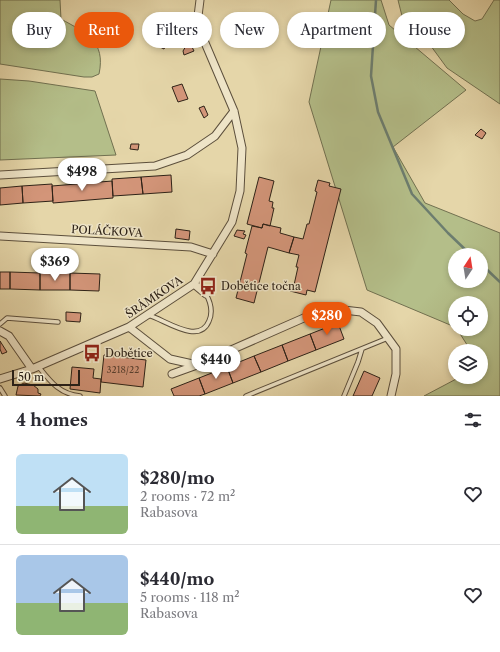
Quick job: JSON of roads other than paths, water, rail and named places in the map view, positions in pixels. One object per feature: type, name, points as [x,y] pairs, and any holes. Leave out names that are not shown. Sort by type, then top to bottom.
[{"type":"street","name":"ŠRÁMKOVA","points":[[0,379],[35,367],[128,327],[194,284],[232,222],[240,191],[242,148],[234,111],[197,24],[200,0]]},
{"type":"street","points":[[0,175],[155,166],[187,156],[215,136],[234,111]]},
{"type":"street","name":"POLÁČKOVA","points":[[0,236],[191,247],[213,254]]},
{"type":"street","points":[[194,284],[206,294]]},
{"type":"street","points":[[172,374],[197,365],[306,317],[335,309],[361,312],[377,323],[396,349],[396,374],[391,396]]},
{"type":"street","points":[[128,327],[170,359],[197,365]]},
{"type":"street","points":[[0,331],[8,336],[35,367]]},
{"type":"lane","points":[[147,315],[159,318],[183,330],[196,332],[208,325],[210,317],[210,301],[206,294]]},
{"type":"lane","points":[[0,324],[7,318],[58,322]]},
{"type":"lane","points":[[246,396],[388,338]]},
{"type":"lane","points":[[344,396],[362,349]]},
{"type":"lane","points":[[35,367],[54,386],[68,395],[80,396]]},
{"type":"lane","points":[[0,388],[5,396]]},
{"type":"waterway","points":[[376,0],[371,76],[378,112],[412,194],[464,248]]},
{"type":"waterway","points":[[488,271],[500,282]]},
{"type":"place","name":"Dobětice točna","points":[[208,286]]},
{"type":"place","name":"Dobětice","points":[[92,353]]}]
